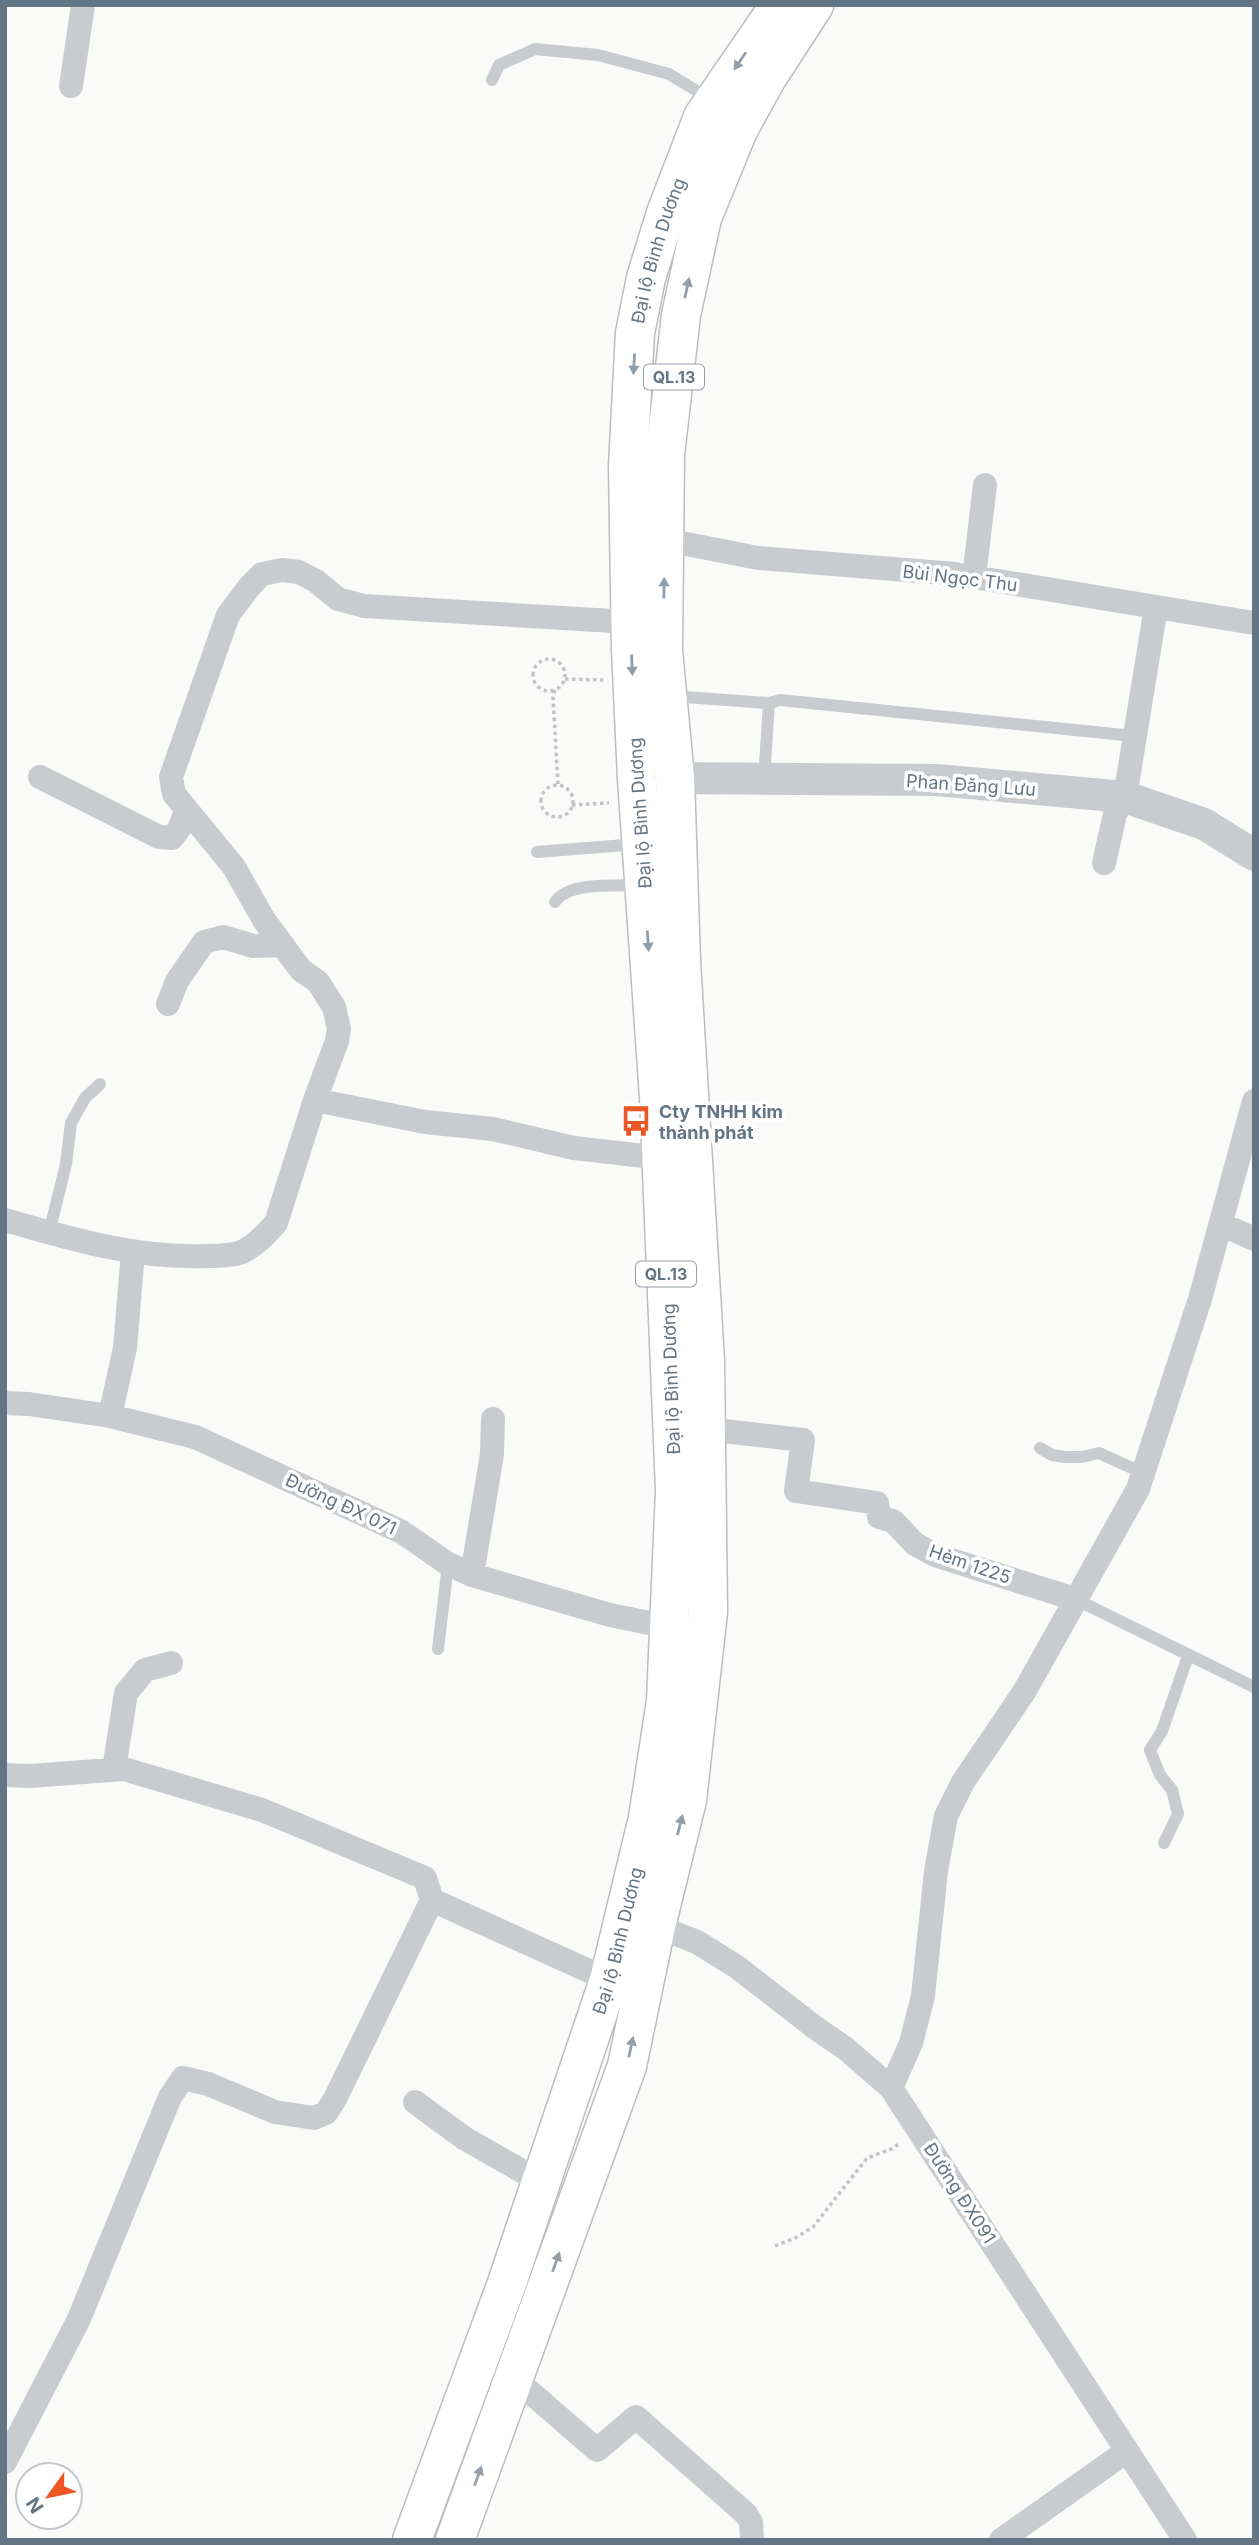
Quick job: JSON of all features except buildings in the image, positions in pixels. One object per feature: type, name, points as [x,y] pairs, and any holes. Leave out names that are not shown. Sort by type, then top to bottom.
[{"type":"highway","name":"Đại lộ Bình Dương","points":[[412,2540],[506,2286],[609,1980],[648,1818],[666,1701],[675,1490],[662,1158],[632,680],[628,466],[635,333],[646,278],[666,213],[703,117],[780,5]]},
{"type":"highway","name":"Đại lộ Bình Dương","points":[[455,2540],[627,2066],[656,1926],[687,1800],[708,1612],[705,1361],[681,961],[675,778],[663,650],[667,442],[681,315],[702,218],[738,130],[766,79],[814,5]]},
{"type":"street","points":[[71,86],[83,5]]},
{"type":"street","points":[[974,577],[985,485]]},
{"type":"street","name":"Bùi Ngọc Thu","points":[[666,540],[758,558],[974,577],[1254,623]]},
{"type":"street","points":[[5,1220],[133,1252],[186,1257],[242,1252],[264,1238],[275,1223],[314,1100],[337,1041],[339,1029],[334,1007],[318,982],[302,970],[264,920],[234,867],[174,794],[171,777],[228,615],[262,574],[282,570],[299,572],[316,581],[338,599],[364,606],[630,622]]},
{"type":"street","points":[[1104,863],[1115,814],[1125,797],[1156,607]]},
{"type":"street","points":[[40,777],[159,837],[172,838],[187,811]]},
{"type":"street","name":"Phan Đăng Lưu","points":[[675,778],[937,780],[1125,797],[1204,824],[1254,855]]},
{"type":"street","points":[[168,1004],[177,981],[204,942],[223,937],[253,946],[283,945]]},
{"type":"street","points":[[314,1100],[425,1122],[493,1129],[574,1148],[662,1158]]},
{"type":"street","points":[[891,2088],[911,2043],[923,1996],[936,1871],[946,1816],[963,1782],[1024,1692],[1138,1489],[1200,1299],[1254,1101]]},
{"type":"street","points":[[1221,1224],[1254,1239]]},
{"type":"street","points":[[110,1416],[125,1348],[133,1252]]},
{"type":"street","name":"Đường ĐX 071","points":[[5,1403],[110,1416],[195,1437],[402,1532],[448,1564],[472,1575],[610,1615],[669,1627]]},
{"type":"street","points":[[472,1575],[492,1454],[493,1419]]},
{"type":"street","name":"Hẻm 1225","points":[[706,1429],[806,1431],[796,1491],[877,1503],[878,1517],[893,1521],[915,1544],[935,1555],[1074,1599]]},
{"type":"street","points":[[114,1769],[126,1693],[145,1670],[171,1663]]},
{"type":"street","points":[[5,1774],[30,1776],[124,1769],[262,1810],[425,1878],[432,1900],[326,2113],[314,2118],[275,2112],[208,2084],[183,2078],[170,2097],[79,2319],[5,2462]]},
{"type":"street","points":[[432,1900],[609,1980]]},
{"type":"street","name":"Đường ĐX091","points":[[656,1926],[697,1942],[737,1967],[845,2048],[891,2088],[1185,2540]]},
{"type":"street","points":[[415,2102],[464,2138],[541,2182]]},
{"type":"street","points":[[514,2378],[597,2450],[636,2417],[746,2514],[751,2522],[752,2540]]},
{"type":"street","points":[[1001,2540],[1127,2451]]},
{"type":"lane","points":[[492,80],[499,65],[535,49],[598,55],[669,74],[713,101]]},
{"type":"lane","points":[[667,696],[769,703],[780,700],[1135,736]]},
{"type":"lane","points":[[764,780],[769,703]]},
{"type":"lane","points":[[537,852],[642,844]]},
{"type":"lane","points":[[555,902],[566,891],[585,887],[645,885]]},
{"type":"lane","points":[[50,1233],[66,1164],[71,1123],[85,1098],[100,1084]]},
{"type":"lane","points":[[1040,1448],[1052,1455],[1065,1457],[1099,1453],[1143,1473]]},
{"type":"lane","points":[[438,1649],[448,1564]]},
{"type":"lane","name":"Hẻm 1225","points":[[1074,1599],[1254,1687]]},
{"type":"lane","points":[[1164,1843],[1178,1814],[1172,1790],[1160,1775],[1150,1750],[1162,1731],[1188,1656]]},
{"type":"path","points":[[555,690],[542,689],[537,685],[533,678],[537,665],[543,661],[557,661],[565,673],[565,680]]},
{"type":"path","points":[[558,785],[553,697],[555,690],[565,680],[632,680]]},
{"type":"path","points":[[558,785],[570,792],[572,805],[569,811],[556,817],[544,810],[541,804],[545,791],[558,785]]},
{"type":"path","points":[[572,805],[639,801]]},
{"type":"path","points":[[775,2246],[813,2227],[867,2158],[894,2148],[917,2126]]},
{"type":"place","name":"Cty TNHH kim thành phát","points":[[636,1121]]}]
